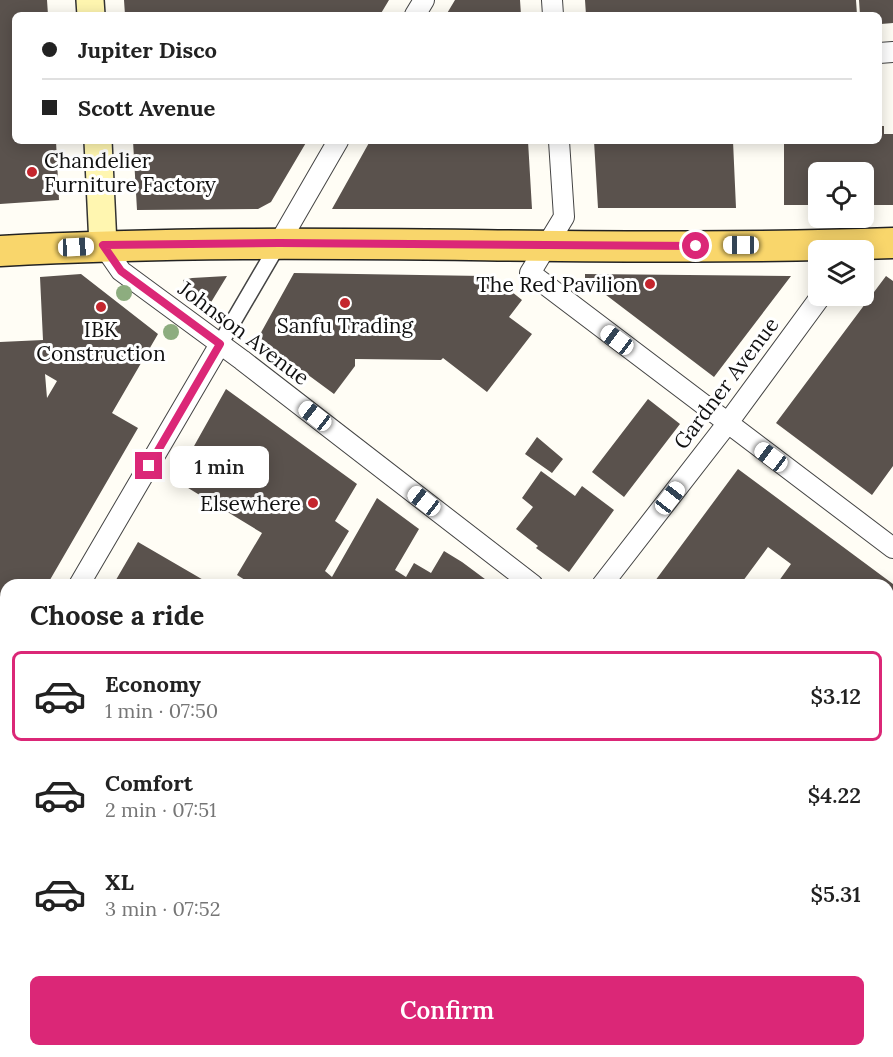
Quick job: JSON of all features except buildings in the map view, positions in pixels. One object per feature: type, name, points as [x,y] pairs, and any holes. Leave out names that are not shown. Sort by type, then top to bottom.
[{"type":"main road","points":[[98,144],[103,245]]},
{"type":"main road","points":[[0,251],[103,245],[279,243],[808,248]]},
{"type":"main road","points":[[874,245],[893,243]]},
{"type":"street","points":[[83,579],[336,144]]},
{"type":"street","points":[[559,144],[564,217],[530,273],[893,548]]},
{"type":"street","name":"Johnson Avenue","points":[[103,245],[121,271],[220,344],[525,579]]},
{"type":"street","name":"Gardner Avenue","points":[[607,579],[727,424],[814,306]]},
{"type":"place","name":"Chandelier Furniture Factory","points":[[32,172]]},
{"type":"place","name":"The Red Pavilion","points":[[650,284]]},
{"type":"place","name":"Sanfu Trading","points":[[345,303]]},
{"type":"place","name":"IBK Construction","points":[[101,307]]},
{"type":"place","name":"Elsewhere","points":[[313,503]]},
{"type":"route","points":[[149,466],[220,344],[121,271],[103,245],[279,243],[696,246]]}]
